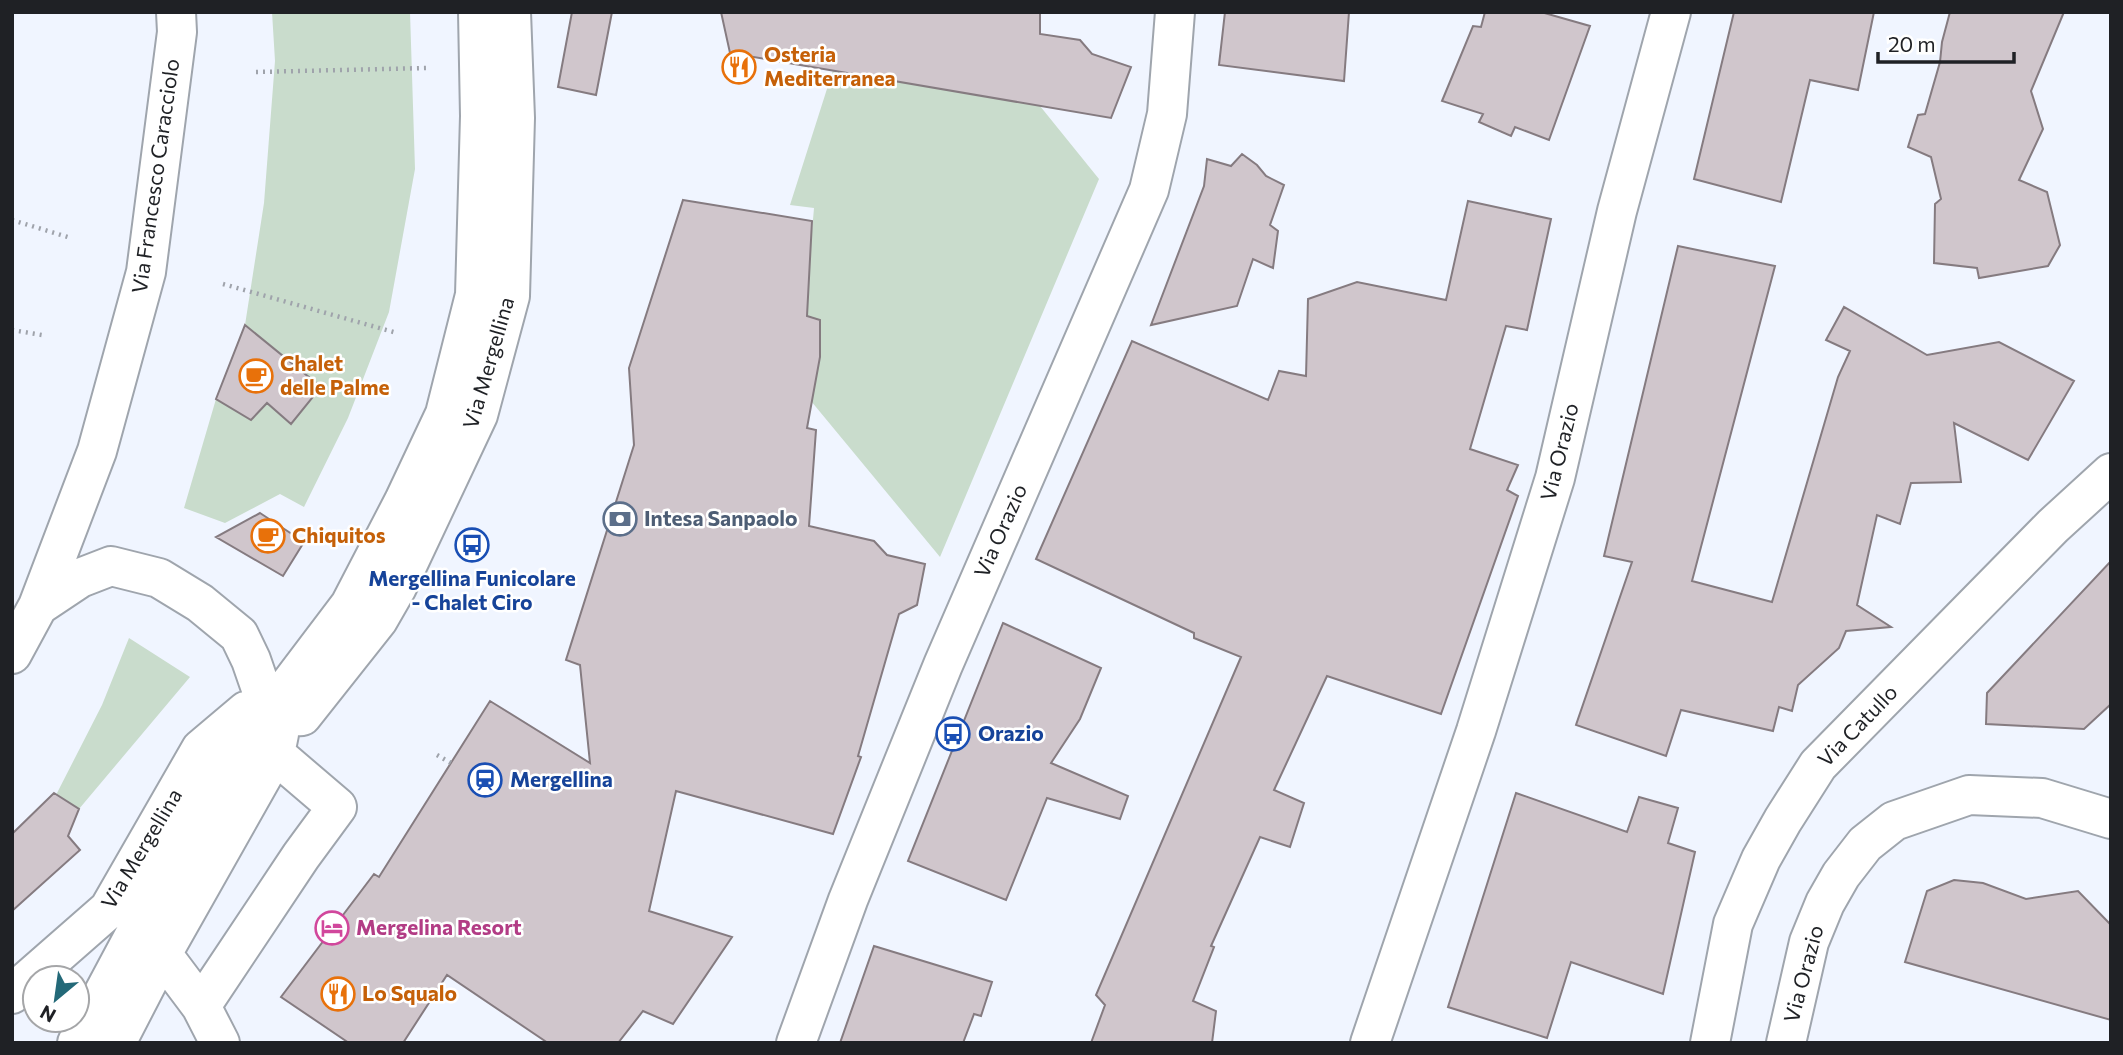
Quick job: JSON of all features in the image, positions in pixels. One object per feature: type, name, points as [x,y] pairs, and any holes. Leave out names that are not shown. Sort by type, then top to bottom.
[{"type":"street","name":"Via Francesco Caracciolo","points":[[12,654],[38,606],[97,451],[146,272],[177,32],[176,12]]},
{"type":"street","points":[[78,1043],[211,799],[268,712],[350,605],[445,414],[475,295],[480,116],[478,12]]},
{"type":"street","name":"Via Mergellina","points":[[12,994],[109,909],[201,749],[246,711],[268,712],[287,717],[302,716],[378,620],[397,587],[478,415],[510,296],[514,118],[511,12]]},
{"type":"street","name":"Via Orazio","points":[[796,1043],[848,900],[943,665],[1149,190],[1167,114],[1175,12]]},
{"type":"street","name":"Via Orazio","points":[[1370,1043],[1476,731],[1555,478],[1616,211],[1671,12]]},
{"type":"street","name":"Via Catullo","points":[[1710,1043],[1733,924],[1772,840],[1818,765],[2053,526],[2111,473]]},
{"type":"street","points":[[38,606],[80,578],[111,566],[159,578],[200,603],[239,635],[279,734],[275,754],[162,954],[116,1043]]},
{"type":"street","points":[[201,1006],[337,807],[275,754]]},
{"type":"street","name":"Via Orazio","points":[[1786,1043],[1809,942],[1825,903],[1841,875],[1865,844],[1894,821],[1969,795],[2042,798],[2111,819]]},
{"type":"street","points":[[162,954],[201,1006],[220,1043]]},
{"type":"path","points":[[256,72],[428,68]]},
{"type":"path","points":[[12,220],[71,238]]},
{"type":"path","points":[[223,284],[397,333]]},
{"type":"path","points":[[12,330],[42,335]]},
{"type":"path","points":[[437,755],[451,763]]},
{"type":"green space","points":[[272,12],[410,12],[415,169],[389,312],[348,418],[304,507],[280,494],[225,523],[184,508],[216,399],[245,325],[264,203],[275,61]]},
{"type":"green space","points":[[833,70],[1040,106],[1099,179],[940,557],[811,401],[820,357],[820,320],[771,307],[810,254],[814,208],[790,205]]},
{"type":"green space","points":[[129,638],[190,677],[79,809],[56,795],[102,705]]},
{"type":"building","points":[[572,12],[612,12],[596,95],[558,87]]},
{"type":"building","points":[[721,12],[1040,12],[1040,34],[1080,40],[1092,54],[1131,67],[1111,118],[730,53]]},
{"type":"building","points":[[1225,12],[1349,12],[1344,81],[1219,65]]},
{"type":"building","points":[[1485,12],[1541,12],[1590,26],[1549,140],[1515,127],[1511,136],[1479,122],[1483,114],[1442,101],[1473,26],[1481,27]]},
{"type":"building","points":[[1734,12],[1874,12],[1858,90],[1810,80],[1781,202],[1694,179]]},
{"type":"building","points":[[1950,12],[2064,12],[2031,91],[2043,129],[2019,180],[2047,192],[2060,245],[2048,266],[1979,278],[1977,268],[1934,263],[1935,204],[1941,199],[1931,157],[1908,147],[1918,115],[1925,114],[1940,62]]},
{"type":"building","points":[[1242,154],[1266,176],[1284,185],[1270,225],[1278,231],[1273,268],[1253,259],[1237,306],[1151,325],[1204,186],[1207,159],[1231,166]]},
{"type":"building","points":[[683,200],[812,221],[807,316],[820,320],[820,357],[807,428],[816,430],[809,526],[874,541],[887,555],[925,564],[917,605],[899,614],[858,756],[861,757],[833,834],[676,791],[649,911],[732,937],[673,1024],[643,1011],[618,1043],[548,1043],[447,975],[403,1043],[349,1043],[281,997],[374,874],[379,877],[490,701],[590,763],[580,665],[566,660],[634,445],[629,368]]},
{"type":"building","points":[[1468,201],[1551,219],[1527,330],[1506,326],[1470,449],[1518,465],[1507,490],[1518,496],[1441,714],[1327,676],[1274,790],[1304,803],[1290,847],[1260,837],[1211,946],[1214,947],[1193,1001],[1216,1011],[1212,1043],[1091,1043],[1105,1005],[1096,995],[1241,657],[1194,638],[1194,633],[1036,559],[1132,341],[1268,400],[1279,371],[1306,376],[1308,299],[1357,282],[1446,300]]},
{"type":"building","points":[[1678,246],[1775,266],[1692,581],[1772,602],[1838,377],[1850,351],[1826,340],[1844,307],[1927,355],[1999,342],[2074,381],[2028,460],[1954,423],[1961,482],[1911,483],[1900,524],[1877,515],[1857,605],[1891,627],[1846,631],[1839,648],[1798,685],[1792,711],[1779,707],[1773,731],[1681,710],[1666,756],[1576,725],[1632,562],[1604,556]]},
{"type":"building","points":[[245,325],[321,387],[291,424],[267,403],[251,420],[216,399]]},
{"type":"building","points":[[260,513],[304,542],[283,576],[216,537]]},
{"type":"building","points":[[2111,561],[2111,704],[2084,729],[1986,724],[1987,693]]},
{"type":"building","points":[[1003,623],[1101,668],[1080,719],[1051,763],[1128,796],[1120,819],[1047,798],[1006,900],[908,861]]},
{"type":"building","points":[[54,793],[79,809],[68,836],[80,850],[12,911],[12,834]]},
{"type":"building","points":[[1516,793],[1627,832],[1639,797],[1678,808],[1668,843],[1695,852],[1663,994],[1571,962],[1547,1038],[1448,1007]]},
{"type":"building","points":[[1954,880],[1983,883],[2026,899],[2078,891],[2111,925],[2111,1020],[1905,962],[1927,891]]},
{"type":"building","points":[[874,946],[992,982],[981,1016],[974,1014],[963,1043],[840,1043]]},
{"type":"place","name":"Osteria Mediterranea","points":[[739,67]]},
{"type":"place","name":"Chalet delle Palme","points":[[256,376]]},
{"type":"place","name":"Intesa Sanpaolo","points":[[620,519]]},
{"type":"place","name":"Chiquitos","points":[[268,536]]},
{"type":"place","name":"Mergellina Funicolare - Chalet Ciro","points":[[472,545]]},
{"type":"place","name":"Orazio","points":[[953,734]]},
{"type":"place","name":"Mergellina","points":[[485,780]]},
{"type":"place","name":"Mergelina Resort","points":[[332,928]]},
{"type":"place","name":"Lo Squalo","points":[[338,994]]}]
